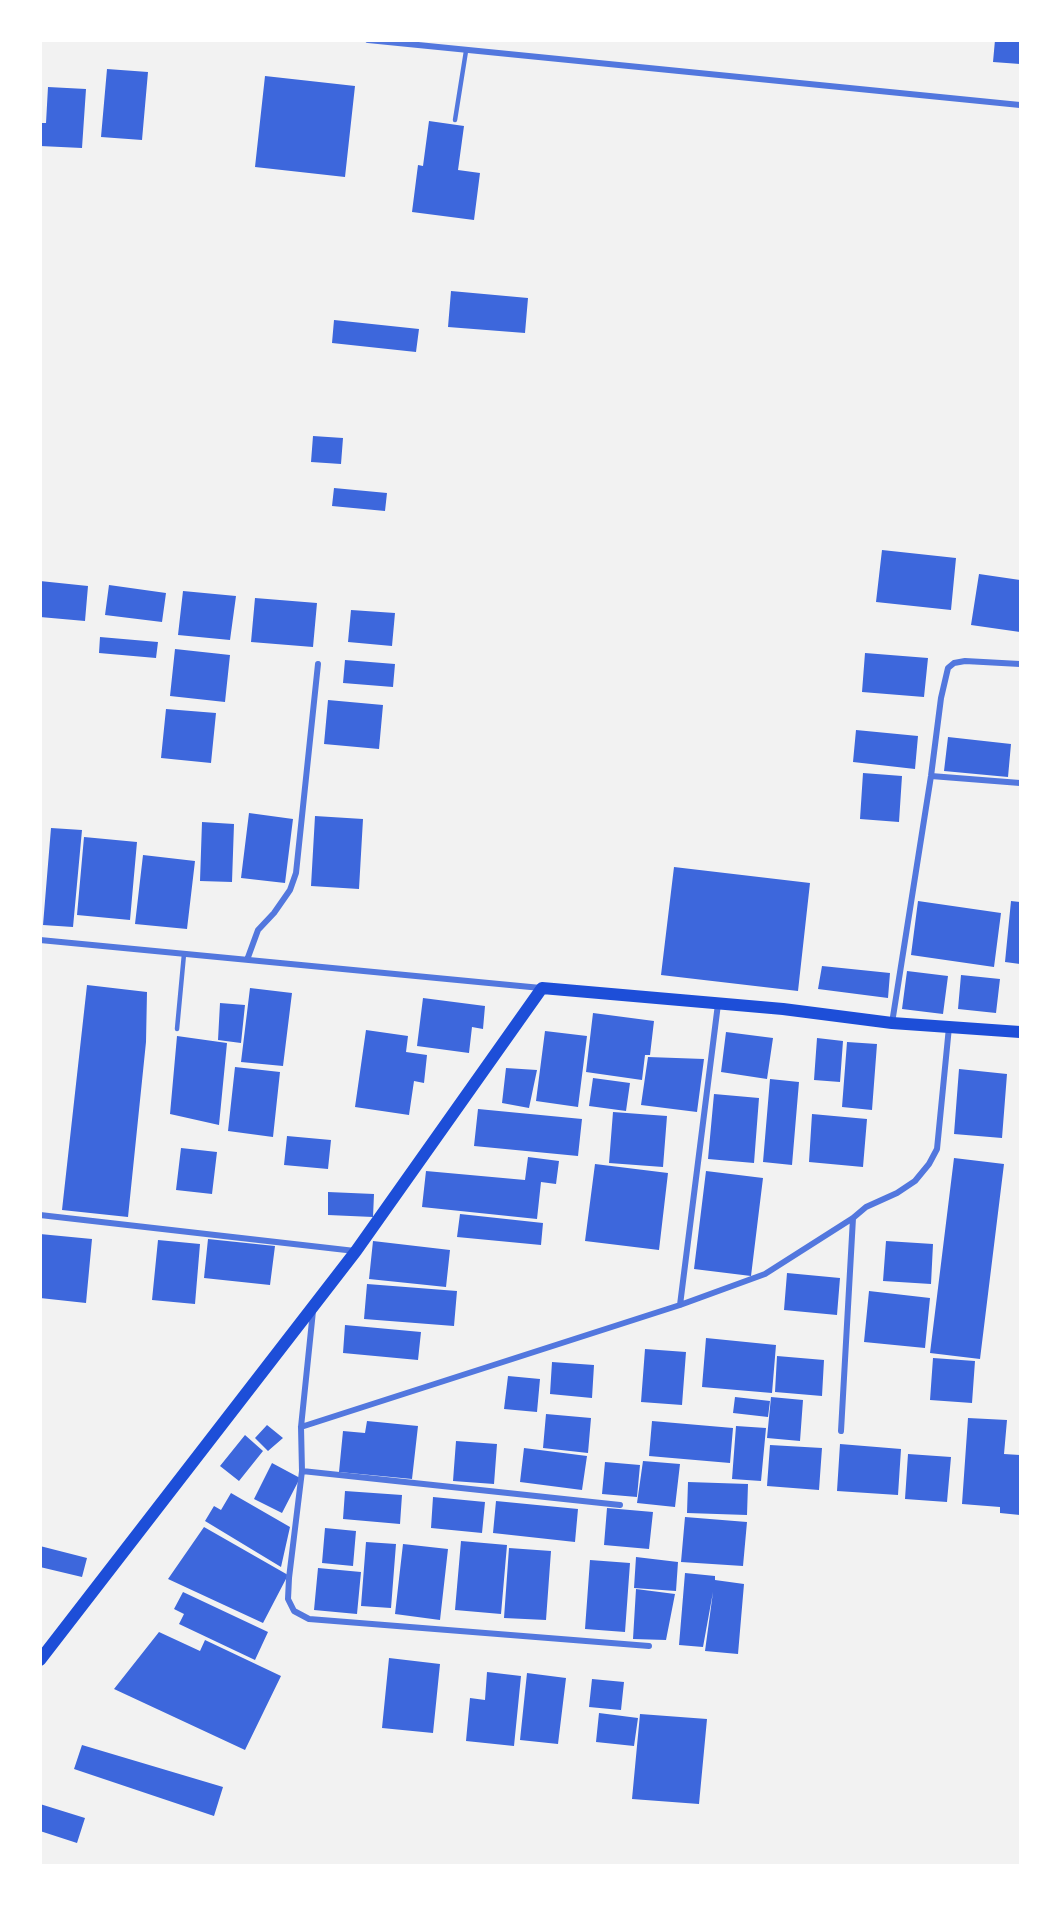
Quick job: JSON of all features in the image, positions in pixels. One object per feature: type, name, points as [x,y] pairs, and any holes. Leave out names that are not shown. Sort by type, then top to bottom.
[{"type":"main road","points":[[40,1660],[356,1251],[542,988],[718,1003],[892,1023],[1020,1032]]},
{"type":"street","points":[[368,40],[1020,105]]},
{"type":"street","points":[[892,1023],[941,698],[948,668],[954,663],[965,661],[1020,664]]},
{"type":"street","points":[[247,960],[258,930],[274,913],[290,890],[296,873],[318,664]]},
{"type":"street","points":[[931,776],[1020,783]]},
{"type":"street","points":[[40,940],[542,988]]},
{"type":"street","points":[[680,1305],[718,1003]]},
{"type":"street","points":[[301,1427],[680,1305],[765,1274],[853,1218],[866,1207],[897,1193],[915,1181],[929,1164],[937,1149],[950,1026]]},
{"type":"street","points":[[40,1215],[356,1251]]},
{"type":"street","points":[[841,1431],[853,1218]]},
{"type":"street","points":[[313,1308],[301,1427],[302,1471],[288,1599],[294,1611],[309,1619],[649,1646]]},
{"type":"street","points":[[302,1471],[620,1505]]},
{"type":"lane","points":[[455,120],[466,51]]},
{"type":"lane","points":[[177,1029],[184,954]]},
{"type":"building","points":[[995,40],[1020,40],[1020,64],[993,62]]},
{"type":"building","points":[[107,69],[148,72],[142,140],[101,137]]},
{"type":"building","points":[[265,76],[355,86],[345,177],[255,167]]},
{"type":"building","points":[[48,87],[86,89],[82,148],[40,146],[40,123],[46,123]]},
{"type":"building","points":[[429,121],[464,126],[458,170],[480,173],[474,220],[412,212],[418,165],[423,166]]},
{"type":"building","points":[[451,291],[528,298],[525,333],[448,327]]},
{"type":"building","points":[[334,320],[419,329],[416,352],[332,343]]},
{"type":"building","points":[[313,436],[343,438],[341,464],[311,462]]},
{"type":"building","points":[[334,488],[387,493],[385,511],[332,506]]},
{"type":"building","points":[[882,550],[956,558],[951,610],[876,602]]},
{"type":"building","points":[[979,574],[1020,580],[1020,632],[971,625]]},
{"type":"building","points":[[40,581],[88,586],[85,621],[40,617]]},
{"type":"building","points":[[109,585],[166,593],[162,622],[105,615]]},
{"type":"building","points":[[183,591],[236,596],[230,640],[178,635]]},
{"type":"building","points":[[255,598],[317,603],[313,647],[251,642]]},
{"type":"building","points":[[351,610],[395,613],[392,646],[348,642]]},
{"type":"building","points":[[100,637],[158,642],[156,658],[99,653]]},
{"type":"building","points":[[175,649],[230,655],[225,702],[170,696]]},
{"type":"building","points":[[865,653],[928,658],[924,697],[862,692]]},
{"type":"building","points":[[345,660],[395,664],[393,687],[343,683]]},
{"type":"building","points":[[328,700],[383,705],[379,749],[324,744]]},
{"type":"building","points":[[166,709],[216,713],[211,763],[161,758]]},
{"type":"building","points":[[856,730],[918,736],[915,769],[853,762]]},
{"type":"building","points":[[948,737],[1011,744],[1008,777],[944,771]]},
{"type":"building","points":[[863,773],[902,776],[899,822],[860,819]]},
{"type":"building","points":[[249,813],[293,819],[285,883],[241,878]]},
{"type":"building","points":[[315,816],[363,819],[359,889],[311,886]]},
{"type":"building","points":[[202,822],[234,824],[232,882],[200,881]]},
{"type":"building","points":[[51,828],[82,830],[73,927],[43,925]]},
{"type":"building","points":[[84,837],[137,842],[130,920],[77,915]]},
{"type":"building","points":[[143,855],[195,861],[187,929],[135,924]]},
{"type":"building","points":[[674,867],[810,883],[798,991],[661,975]]},
{"type":"building","points":[[918,901],[1001,913],[994,967],[911,955]]},
{"type":"building","points":[[1011,901],[1020,902],[1020,964],[1005,962]]},
{"type":"building","points":[[822,966],[890,973],[888,998],[818,989]]},
{"type":"building","points":[[907,971],[948,976],[943,1014],[902,1009]]},
{"type":"building","points":[[961,975],[1000,979],[996,1013],[958,1009]]},
{"type":"building","points":[[87,985],[147,992],[146,1042],[128,1217],[62,1210]]},
{"type":"building","points":[[250,988],[292,993],[283,1066],[241,1062]]},
{"type":"building","points":[[423,998],[485,1006],[483,1029],[472,1027],[469,1053],[417,1046]]},
{"type":"building","points":[[220,1003],[245,1005],[241,1043],[218,1040]]},
{"type":"building","points":[[593,1013],[654,1021],[650,1055],[645,1055],[642,1080],[586,1072]]},
{"type":"building","points":[[366,1030],[408,1036],[406,1052],[427,1055],[424,1083],[414,1081],[409,1115],[355,1107]]},
{"type":"building","points":[[545,1031],[587,1036],[578,1107],[536,1101]]},
{"type":"building","points":[[726,1032],[773,1038],[767,1079],[721,1072]]},
{"type":"building","points":[[177,1036],[227,1043],[219,1125],[170,1114]]},
{"type":"building","points":[[817,1038],[843,1041],[840,1082],[814,1080]]},
{"type":"building","points":[[847,1042],[877,1044],[872,1110],[842,1107]]},
{"type":"building","points":[[648,1057],[704,1059],[697,1112],[641,1105]]},
{"type":"building","points":[[235,1067],[280,1072],[273,1137],[228,1131]]},
{"type":"building","points":[[506,1068],[537,1070],[529,1108],[502,1103]]},
{"type":"building","points":[[959,1069],[1007,1074],[1002,1138],[954,1134]]},
{"type":"building","points":[[593,1078],[630,1083],[626,1111],[589,1106]]},
{"type":"building","points":[[770,1079],[799,1082],[792,1165],[763,1162]]},
{"type":"building","points":[[714,1094],[759,1098],[754,1163],[708,1159]]},
{"type":"building","points":[[478,1109],[582,1119],[578,1156],[474,1146]]},
{"type":"building","points":[[613,1112],[667,1116],[663,1167],[609,1163]]},
{"type":"building","points":[[812,1114],[867,1119],[863,1167],[809,1162]]},
{"type":"building","points":[[287,1136],[331,1140],[328,1169],[284,1165]]},
{"type":"building","points":[[181,1148],[217,1152],[212,1194],[176,1190]]},
{"type":"building","points":[[528,1157],[559,1161],[556,1184],[541,1182],[537,1219],[422,1207],[426,1171],[525,1180]]},
{"type":"building","points":[[954,1158],[1004,1164],[980,1359],[930,1353]]},
{"type":"building","points":[[595,1164],[668,1173],[659,1250],[585,1241]]},
{"type":"building","points":[[706,1171],[763,1178],[751,1276],[694,1269]]},
{"type":"building","points":[[328,1192],[374,1194],[373,1217],[328,1215]]},
{"type":"building","points":[[460,1214],[543,1223],[541,1245],[457,1237]]},
{"type":"building","points":[[40,1234],[92,1239],[86,1303],[40,1298]]},
{"type":"building","points":[[208,1239],[275,1246],[270,1285],[204,1278]]},
{"type":"building","points":[[158,1240],[200,1244],[195,1304],[152,1300]]},
{"type":"building","points":[[373,1241],[450,1250],[446,1287],[369,1279]]},
{"type":"building","points":[[886,1241],[933,1244],[931,1284],[883,1281]]},
{"type":"building","points":[[787,1273],[840,1278],[837,1315],[784,1310]]},
{"type":"building","points":[[367,1284],[457,1291],[454,1326],[364,1319]]},
{"type":"building","points":[[869,1291],[930,1298],[925,1348],[864,1342]]},
{"type":"building","points":[[345,1325],[421,1332],[418,1360],[343,1353]]},
{"type":"building","points":[[706,1338],[776,1345],[772,1393],[702,1387]]},
{"type":"building","points":[[645,1349],[686,1352],[682,1405],[641,1402]]},
{"type":"building","points":[[777,1356],[824,1360],[822,1396],[775,1392]]},
{"type":"building","points":[[933,1358],[975,1361],[972,1403],[930,1400]]},
{"type":"building","points":[[552,1362],[594,1365],[592,1398],[550,1394]]},
{"type":"building","points":[[508,1376],[540,1379],[537,1412],[504,1409]]},
{"type":"building","points":[[735,1397],[770,1401],[768,1417],[733,1413]]},
{"type":"building","points":[[771,1397],[803,1400],[800,1441],[767,1438]]},
{"type":"building","points":[[546,1414],[591,1418],[588,1453],[543,1448]]},
{"type":"building","points":[[968,1418],[1007,1420],[1004,1454],[1020,1455],[1020,1515],[1000,1513],[1000,1507],[962,1504]]},
{"type":"building","points":[[367,1421],[418,1426],[412,1479],[339,1472],[343,1431],[365,1433]]},
{"type":"building","points":[[652,1421],[733,1428],[730,1463],[649,1456]]},
{"type":"building","points":[[267,1425],[283,1438],[268,1451],[255,1438]]},
{"type":"building","points":[[736,1426],[766,1428],[761,1481],[732,1479]]},
{"type":"building","points":[[245,1435],[263,1451],[239,1481],[220,1466]]},
{"type":"building","points":[[456,1441],[497,1444],[494,1484],[453,1481]]},
{"type":"building","points":[[840,1444],[901,1449],[898,1495],[837,1491]]},
{"type":"building","points":[[770,1445],[822,1448],[819,1490],[767,1486]]},
{"type":"building","points":[[524,1448],[587,1456],[582,1490],[520,1482]]},
{"type":"building","points":[[908,1454],[951,1457],[947,1502],[905,1499]]},
{"type":"building","points":[[643,1461],[680,1464],[675,1507],[637,1503]]},
{"type":"building","points":[[605,1462],[640,1465],[637,1497],[602,1494]]},
{"type":"building","points":[[272,1463],[300,1478],[282,1513],[254,1499]]},
{"type":"building","points":[[688,1482],[748,1484],[747,1515],[687,1513]]},
{"type":"building","points":[[345,1491],[402,1495],[400,1524],[343,1519]]},
{"type":"building","points":[[231,1493],[290,1527],[281,1567],[205,1521],[214,1506],[221,1510]]},
{"type":"building","points":[[433,1497],[485,1502],[482,1533],[431,1528]]},
{"type":"building","points":[[496,1501],[578,1509],[575,1542],[493,1533]]},
{"type":"building","points":[[607,1508],[653,1512],[649,1549],[604,1545]]},
{"type":"building","points":[[685,1517],[747,1522],[743,1566],[681,1562]]},
{"type":"building","points":[[204,1527],[288,1575],[263,1623],[168,1579]]},
{"type":"building","points":[[325,1528],[356,1531],[353,1566],[322,1563]]},
{"type":"building","points":[[461,1541],[507,1545],[501,1614],[455,1610]]},
{"type":"building","points":[[366,1542],[396,1544],[391,1608],[361,1606]]},
{"type":"building","points":[[403,1544],[448,1549],[440,1620],[395,1614]]},
{"type":"building","points":[[40,1546],[87,1558],[82,1577],[40,1567]]},
{"type":"building","points":[[509,1548],[551,1551],[546,1620],[504,1618]]},
{"type":"building","points":[[636,1557],[678,1562],[676,1591],[634,1588]]},
{"type":"building","points":[[590,1560],[630,1563],[625,1632],[585,1629]]},
{"type":"building","points":[[318,1568],[361,1572],[357,1614],[314,1610]]},
{"type":"building","points":[[685,1573],[715,1576],[715,1580],[744,1584],[738,1654],[705,1651],[713,1592],[703,1647],[679,1645]]},
{"type":"building","points":[[636,1589],[675,1594],[666,1640],[633,1639]]},
{"type":"building","points":[[183,1592],[268,1632],[255,1660],[179,1624],[184,1614],[174,1609]]},
{"type":"building","points":[[159,1632],[200,1651],[205,1640],[281,1676],[245,1750],[114,1689]]},
{"type":"building","points":[[389,1658],[440,1664],[433,1733],[382,1728]]},
{"type":"building","points":[[487,1672],[521,1676],[514,1746],[466,1741],[470,1698],[485,1700]]},
{"type":"building","points":[[527,1673],[566,1678],[558,1744],[520,1740]]},
{"type":"building","points":[[592,1679],[624,1682],[621,1710],[589,1707]]},
{"type":"building","points":[[599,1713],[638,1718],[634,1746],[596,1742]]},
{"type":"building","points":[[640,1714],[707,1719],[699,1804],[632,1799]]},
{"type":"building","points":[[82,1745],[223,1787],[214,1816],[74,1769]]},
{"type":"building","points":[[40,1804],[85,1818],[77,1843],[40,1831]]}]
